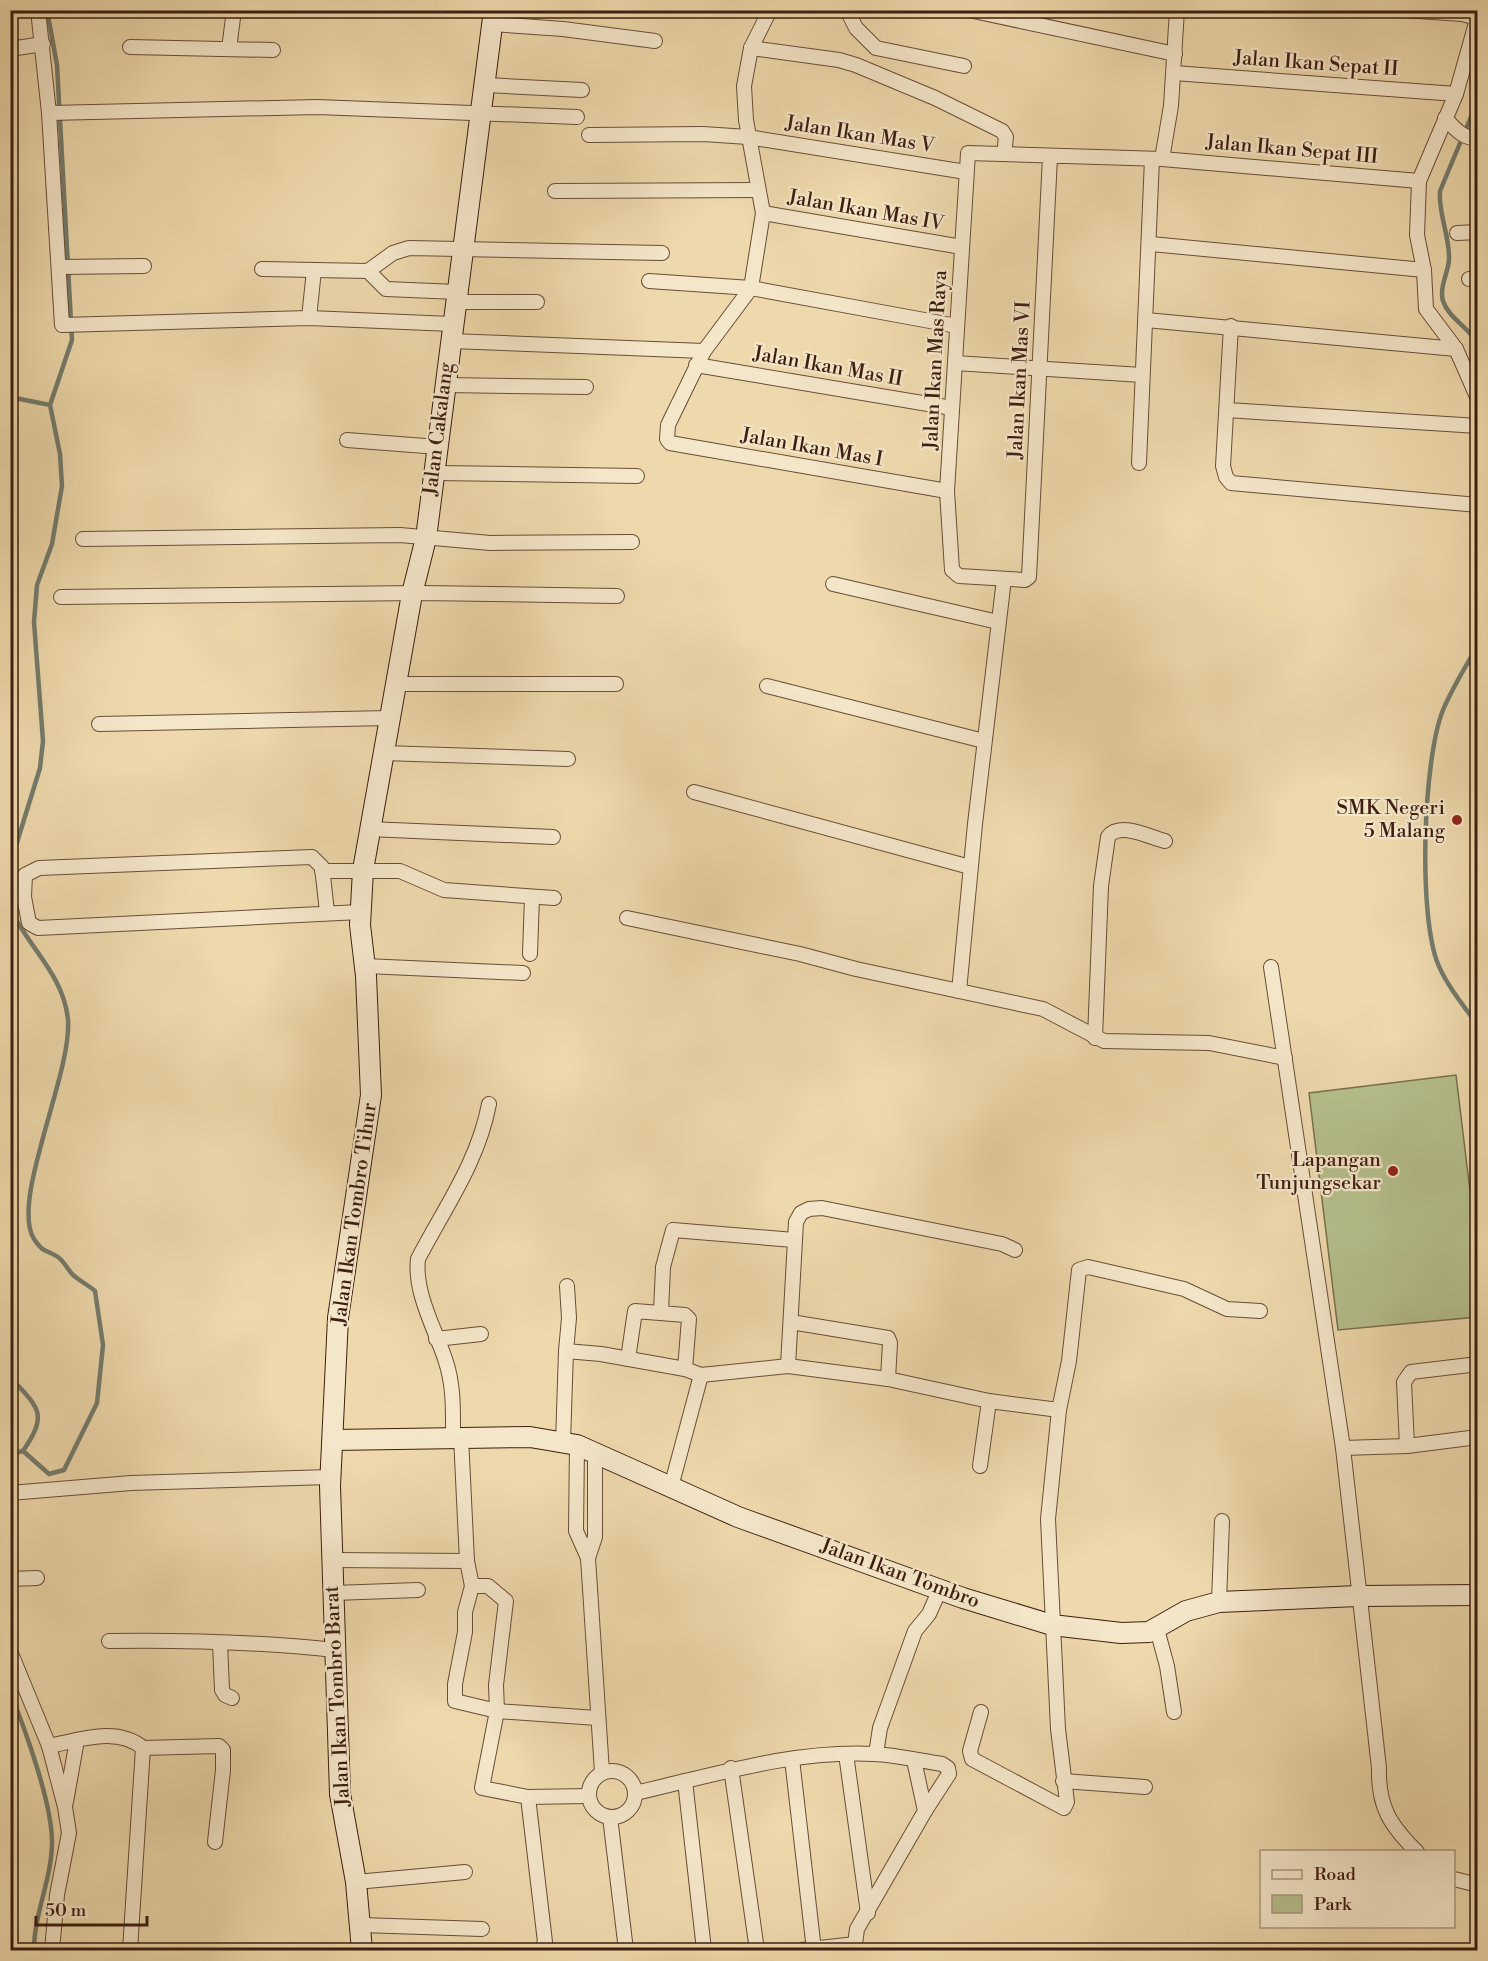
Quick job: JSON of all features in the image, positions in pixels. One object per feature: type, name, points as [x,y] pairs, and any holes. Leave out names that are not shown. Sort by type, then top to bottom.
[{"type":"street","points":[[38,10],[58,112],[67,266],[61,322],[72,325],[309,318],[452,333],[704,351]]},
{"type":"street","points":[[229,49],[234,10]]},
{"type":"street","points":[[367,10],[381,10]]},
{"type":"street","points":[[696,365],[751,288],[763,213],[748,137],[744,86],[751,48],[770,10]]},
{"type":"street","points":[[847,10],[856,28],[876,48],[964,66]]},
{"type":"street","points":[[969,10],[1175,54]]},
{"type":"street","points":[[1139,463],[1142,375],[1157,159],[1174,73],[1178,10]]},
{"type":"street","points":[[1404,10],[1477,17],[1456,94],[1419,181],[1417,235],[1424,270],[1426,309],[1456,349],[1478,399]]},
{"type":"street","points":[[493,17],[655,41]]},
{"type":"street","name":"Jalan Cakalang","points":[[368,837],[412,594],[426,538],[493,17]]},
{"type":"street","points":[[10,49],[43,44]]},
{"type":"street","points":[[130,47],[273,50]]},
{"type":"street","points":[[751,48],[839,60],[935,98],[1002,131],[1006,137],[1004,154]]},
{"type":"street","name":"Jalan Ikan Sepat II","points":[[1174,73],[1456,94]]},
{"type":"street","points":[[486,85],[582,90]]},
{"type":"street","points":[[58,112],[317,107],[577,117]]},
{"type":"street","points":[[1445,118],[1456,131],[1474,139]]},
{"type":"street","name":"Jalan Ikan Mas V","points":[[590,135],[703,134],[748,137],[966,172]]},
{"type":"street","name":"Jalan Ikan Sepat III","points":[[968,153],[1157,159],[1419,181]]},
{"type":"street","name":"Jalan Ikan Mas Raya","points":[[968,153],[947,491],[952,570],[959,576],[1004,579]]},
{"type":"street","name":"Jalan Ikan Mas VI","points":[[1004,579],[1026,580],[1029,577],[1050,157]]},
{"type":"street","points":[[555,190],[758,190]]},
{"type":"street","name":"Jalan Ikan Mas IV","points":[[763,213],[962,247]]},
{"type":"street","points":[[1457,233],[1478,232]]},
{"type":"street","points":[[1150,244],[1424,270]]},
{"type":"street","points":[[262,269],[368,271],[401,249],[463,248],[662,253]]},
{"type":"street","points":[[67,266],[144,266]]},
{"type":"street","points":[[309,318],[314,270]]},
{"type":"street","points":[[368,271],[386,289],[457,297],[537,302]]},
{"type":"street","points":[[648,281],[751,288],[957,326]]},
{"type":"street","points":[[1146,320],[1231,326],[1456,349]]},
{"type":"street","points":[[1231,326],[1223,466],[1226,477],[1231,483],[1478,505]]},
{"type":"street","points":[[955,363],[1041,366],[1142,375]]},
{"type":"street","name":"Jalan Ikan Mas II","points":[[696,365],[952,408]]},
{"type":"street","name":"Jalan Ikan Mas I","points":[[696,365],[668,424],[667,439],[670,443],[947,491]]},
{"type":"street","points":[[445,385],[586,387]]},
{"type":"street","points":[[1227,410],[1478,426]]},
{"type":"street","points":[[347,440],[438,447]]},
{"type":"street","points":[[434,473],[638,476]]},
{"type":"street","points":[[83,539],[400,535],[490,543],[632,542]]},
{"type":"street","points":[[959,991],[970,867],[1004,579]]},
{"type":"street","points":[[833,584],[998,622]]},
{"type":"street","points":[[62,597],[412,594],[617,596]]},
{"type":"street","points":[[397,684],[616,684]]},
{"type":"street","points":[[767,686],[984,741]]},
{"type":"street","points":[[99,724],[390,718]]},
{"type":"street","points":[[383,753],[568,759]]},
{"type":"street","points":[[694,792],[970,867]]},
{"type":"street","points":[[1095,1038],[1101,886],[1108,837],[1120,829],[1165,841]]},
{"type":"street","points":[[368,837],[553,837]]},
{"type":"street","name":"Jalan Ikan Tombro Tihur","points":[[333,1440],[338,1318],[371,1095],[360,912],[368,837]]},
{"type":"street","points":[[327,912],[322,871],[319,862],[312,857],[39,868],[25,875],[24,897],[28,923],[38,928],[360,912]]},
{"type":"street","points":[[322,871],[400,871],[444,890],[554,898]]},
{"type":"street","points":[[530,954],[532,897]]},
{"type":"street","points":[[627,918],[801,954],[1043,1009],[1095,1038],[1140,1043],[1184,1041],[1209,1043],[1285,1058]]},
{"type":"street","points":[[365,966],[523,973]]},
{"type":"street","points":[[1271,967],[1342,1448],[1379,1768],[1380,1799],[1389,1817],[1416,1850]]},
{"type":"street","points":[[489,1104],[484,1131],[473,1161],[418,1259],[416,1272],[436,1339],[446,1362],[453,1392],[467,1561],[472,1586],[465,1612],[465,1632],[454,1697],[459,1704],[497,1711],[597,1718]]},
{"type":"street","points":[[788,1366],[794,1240],[798,1217],[816,1207],[892,1220],[1007,1245],[1015,1250]]},
{"type":"street","points":[[661,1312],[663,1267],[673,1230],[794,1240]]},
{"type":"street","points":[[981,1712],[970,1750],[972,1759],[1064,1808],[1067,1802],[1067,1782],[1052,1625],[1048,1519],[1059,1410],[1069,1361],[1079,1270],[1083,1267],[1184,1289],[1227,1310],[1260,1311]]},
{"type":"street","points":[[567,1286],[569,1318],[566,1351],[579,1446],[576,1531],[588,1558],[602,1772]]},
{"type":"street","points":[[628,1359],[633,1312],[637,1310],[685,1315],[689,1318],[685,1369]]},
{"type":"street","points":[[791,1322],[888,1338],[890,1343],[888,1379]]},
{"type":"street","points":[[436,1339],[481,1334]]},
{"type":"street","points":[[566,1351],[685,1369],[701,1375],[788,1366],[888,1379],[989,1401],[1059,1410]]},
{"type":"street","points":[[1407,1446],[1404,1382],[1407,1374],[1414,1371],[1478,1364]]},
{"type":"street","points":[[671,1487],[701,1375]]},
{"type":"street","points":[[980,1466],[989,1401]]},
{"type":"street","name":"Jalan Ikan Tombro","points":[[333,1440],[530,1437],[579,1446],[738,1517],[940,1589],[1052,1625],[1121,1633],[1157,1629],[1186,1611],[1219,1602],[1358,1596],[1478,1595]]},
{"type":"street","points":[[1342,1448],[1407,1446],[1473,1437]]},
{"type":"street","name":"Jalan Ikan Tombro Barat","points":[[333,1440],[330,1477],[331,1560],[340,1794],[356,1882],[362,1950]]},
{"type":"street","points":[[10,1493],[131,1483],[330,1477]]},
{"type":"street","points":[[1219,1602],[1222,1521]]},
{"type":"street","points":[[331,1560],[467,1561]]},
{"type":"street","points":[[10,1579],[37,1578]]},
{"type":"street","points":[[472,1586],[488,1586],[506,1601],[496,1685],[497,1711],[482,1788],[528,1797],[589,1796]]},
{"type":"street","points":[[876,1754],[880,1728],[915,1631],[929,1614],[940,1589]]},
{"type":"street","points":[[334,1593],[418,1590]]},
{"type":"street","points":[[1157,1629],[1165,1655],[1174,1712]]},
{"type":"street","points":[[109,1641],[183,1640],[274,1644],[335,1650]]},
{"type":"street","points":[[220,1643],[223,1692],[232,1698]]},
{"type":"street","points":[[10,1651],[49,1746],[69,1833],[57,1895],[52,1950]]},
{"type":"street","points":[[49,1746],[77,1740],[120,1736],[135,1741],[143,1748],[207,1745],[222,1748],[223,1770],[215,1842]]},
{"type":"street","points":[[65,1808],[77,1740]]},
{"type":"street","points":[[130,1950],[143,1748]]},
{"type":"street","points":[[846,1754],[868,1913]]},
{"type":"street","points":[[635,1793],[731,1768],[846,1754],[876,1754],[944,1765],[950,1770]]},
{"type":"street","points":[[792,1759],[810,1950],[860,1947],[856,1932],[925,1811],[950,1770],[972,1759]]},
{"type":"street","points":[[914,1760],[925,1811]]},
{"type":"street","points":[[731,1768],[757,1950]]},
{"type":"street","points":[[617,1771],[624,1774],[634,1786],[635,1793],[628,1811],[610,1817],[596,1810],[589,1796],[592,1782],[602,1772],[617,1771]]},
{"type":"street","points":[[684,1782],[704,1950]]},
{"type":"street","points":[[1067,1782],[1145,1787]]},
{"type":"street","points":[[528,1797],[544,1948]]},
{"type":"street","points":[[610,1817],[626,1950]]},
{"type":"street","points":[[356,1882],[465,1872]]},
{"type":"street","points":[[1455,1879],[1478,1885]]},
{"type":"street","points":[[361,1925],[482,1929]]},
{"type":"green space","name":"Lapangan Tunjungsekar","points":[[1456,1075],[1477,1249],[1477,1317],[1338,1330],[1309,1093]]},
{"type":"waterway","points":[[10,865],[40,768],[43,741],[34,622],[37,585],[52,544],[62,486],[60,454],[50,405],[72,340],[57,65],[47,10]]},
{"type":"waterway","points":[[1478,100],[1440,191],[1449,251],[1442,291],[1443,301],[1450,313],[1478,344]]},
{"type":"waterway","points":[[10,397],[50,405]]},
{"type":"waterway","points":[[1478,645],[1443,710],[1436,733],[1427,799],[1426,837],[1428,911],[1438,964],[1451,988],[1478,1026]]},
{"type":"waterway","points":[[10,908],[53,975],[60,989],[68,1020],[67,1043],[61,1072],[35,1167],[29,1221],[34,1239],[40,1247],[60,1259],[73,1275],[95,1291],[103,1345],[97,1403],[64,1470],[49,1474],[23,1451]]},
{"type":"waterway","points":[[10,1377],[34,1405],[38,1420],[31,1439],[23,1451],[10,1454]]},
{"type":"waterway","points":[[10,1692],[37,1766],[51,1826],[51,1856],[37,1923],[34,1950]]},
{"type":"place","name":"SMK Negeri 5 Malang","points":[[1457,820]]},
{"type":"place","name":"Lapangan Tunjungsekar","points":[[1393,1171]]}]
